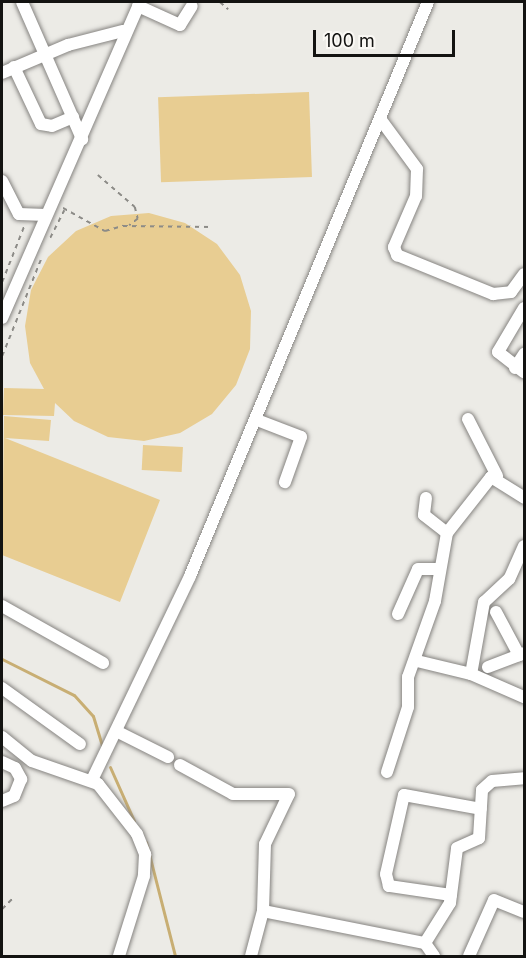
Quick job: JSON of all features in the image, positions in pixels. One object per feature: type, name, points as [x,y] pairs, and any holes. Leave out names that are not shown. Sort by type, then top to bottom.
[{"type":"street","points":[[22,2],[82,139]]},
{"type":"street","points":[[92,780],[118,732],[257,420],[428,2]]},
{"type":"street","points":[[2,318],[46,215],[82,139],[123,31],[139,4],[180,25],[192,6]]},
{"type":"street","points":[[2,73],[43,54],[123,31]]},
{"type":"street","points":[[14,67],[41,124],[52,126],[73,117]]},
{"type":"street","points":[[381,120],[417,169],[416,196],[394,247],[397,255],[494,294],[511,292],[525,274]]},
{"type":"street","points":[[2,181],[17,213],[46,215]]},
{"type":"street","points":[[525,308],[499,349],[520,370],[525,354]]},
{"type":"street","points":[[468,419],[496,476],[525,498]]},
{"type":"street","points":[[257,420],[301,437],[285,482]]},
{"type":"street","points":[[387,772],[408,707],[408,677],[417,661],[447,533],[496,476]]},
{"type":"street","points":[[426,498],[424,515],[447,533]]},
{"type":"street","points":[[471,674],[484,602],[509,579],[525,546]]},
{"type":"street","points":[[398,614],[418,569],[439,569]]},
{"type":"street","points":[[2,606],[103,663]]},
{"type":"street","points":[[488,667],[522,654],[496,612]]},
{"type":"street","points":[[417,661],[471,674],[525,697]]},
{"type":"street","points":[[2,688],[80,744]]},
{"type":"street","points":[[118,732],[168,758]]},
{"type":"street","points":[[2,737],[27,758],[68,777],[92,780],[130,823],[145,854],[137,910],[119,957]]},
{"type":"street","points":[[2,801],[18,791],[19,773],[27,758]]},
{"type":"street","points":[[2,762],[19,773]]},
{"type":"street","points":[[180,765],[233,795],[289,794],[265,844],[263,911],[251,956]]},
{"type":"street","points":[[425,944],[451,896],[457,848],[480,838],[480,809],[487,783],[525,778]]},
{"type":"street","points":[[451,896],[389,886],[386,874],[404,795],[480,809]]},
{"type":"street","points":[[470,957],[494,900],[525,912]]},
{"type":"street","points":[[263,911],[425,944],[434,957]]},
{"type":"path","points":[[220,2],[228,9]]},
{"type":"path","points":[[98,176],[135,207],[138,219],[128,227]]},
{"type":"path","points":[[52,202],[105,231],[128,227],[212,227]]},
{"type":"path","points":[[46,245],[64,209]]},
{"type":"path","points":[[2,282],[29,215]]},
{"type":"path","points":[[2,356],[42,255]]},
{"type":"path","points":[[2,909],[12,899]]},
{"type":"shaded area","points":[[309,92],[312,177],[161,182],[158,97]]},
{"type":"shaded area","points":[[149,213],[185,223],[217,244],[240,275],[251,311],[250,349],[236,385],[212,414],[180,433],[144,441],[108,437],[74,421],[55,403],[54,416],[3,415],[4,388],[44,389],[30,363],[25,326],[31,290],[48,257],[76,231],[111,216]]},
{"type":"shaded area","points":[[4,416],[51,420],[49,441],[5,438],[160,500],[120,602],[2,555]]},
{"type":"shaded area","points":[[143,445],[183,447],[182,472],[142,470]]},
{"type":"waterway","points":[[2,659],[74,695],[93,716],[103,748]]},
{"type":"waterway","points":[[110,767],[134,821]]},
{"type":"waterway","points":[[146,842],[175,956]]}]
